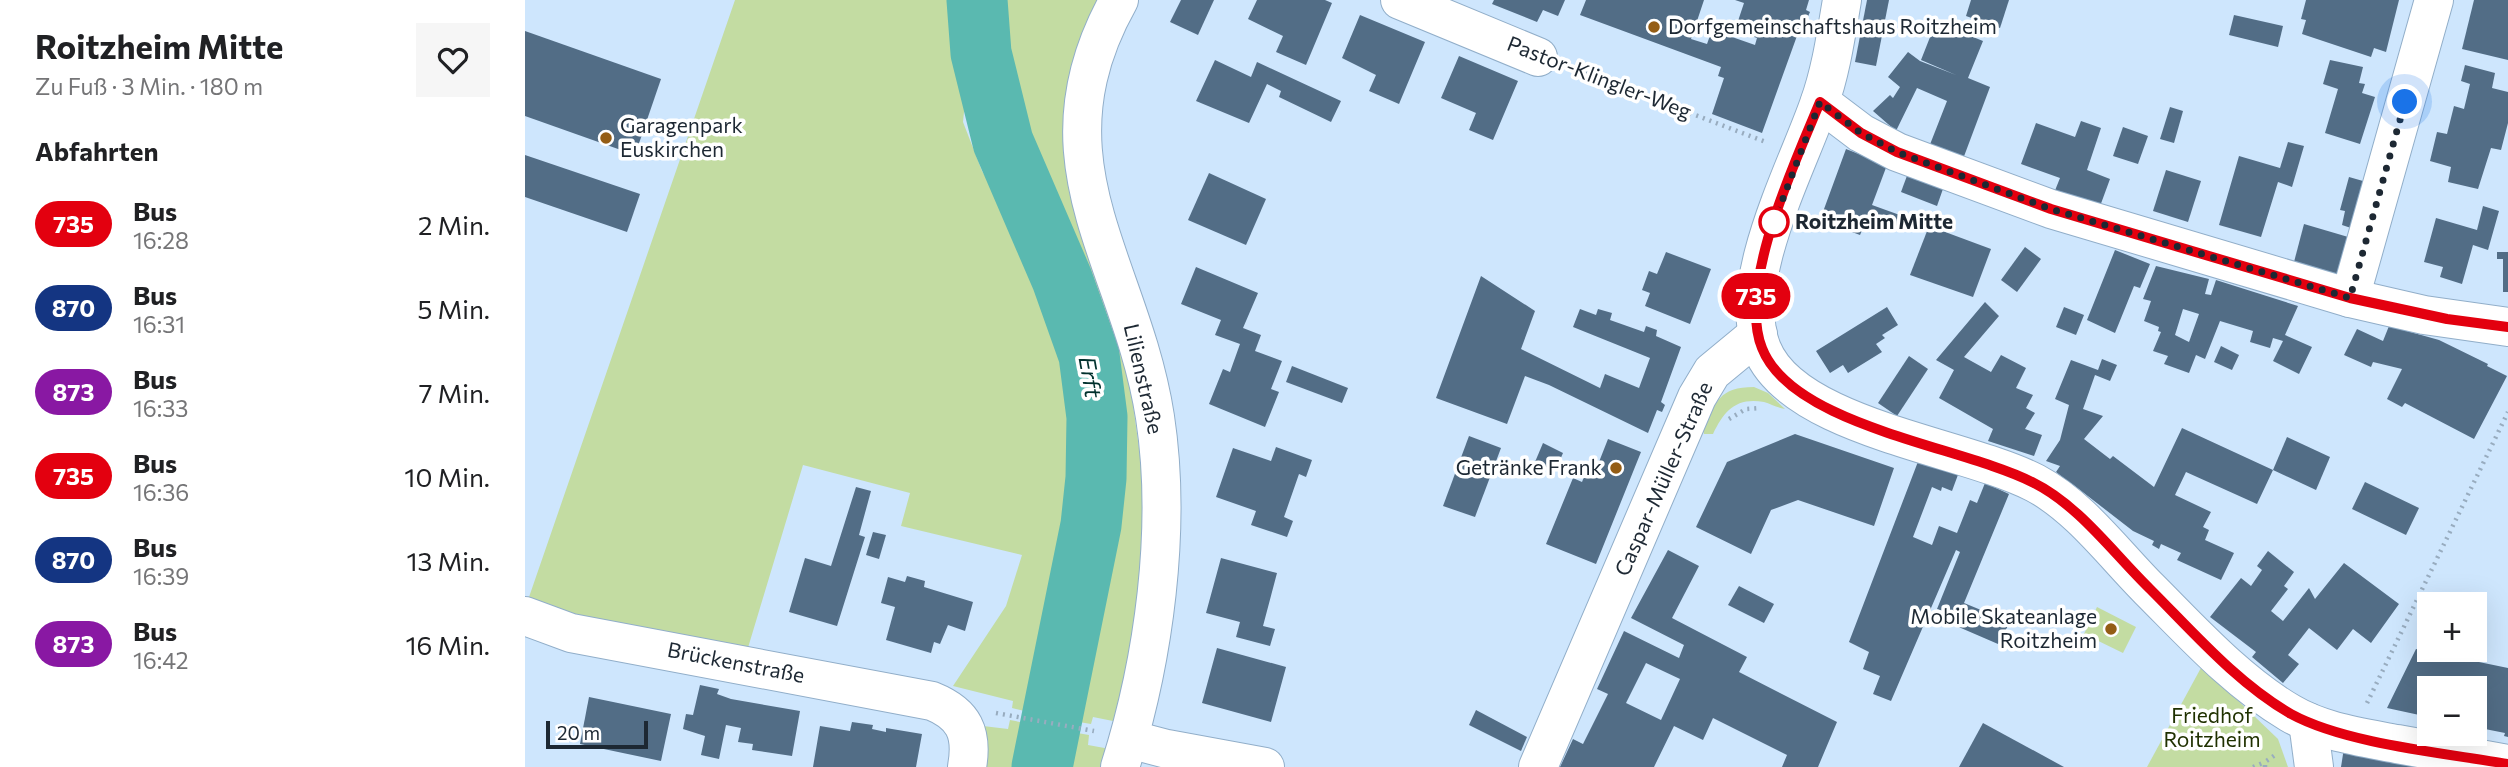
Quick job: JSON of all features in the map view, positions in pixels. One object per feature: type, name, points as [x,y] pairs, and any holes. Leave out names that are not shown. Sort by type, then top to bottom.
[{"type":"street","name":"Lilienstraße","points":[[1119,0],[1106,27],[1089,76],[1082,141],[1094,218],[1134,329],[1146,374],[1160,462],[1160,544],[1156,592],[1125,753]]},
{"type":"street","name":"Pastor-Klingler-Weg","points":[[1400,0],[1538,57]]},
{"type":"street","points":[[1842,0],[1832,59],[1820,102],[1760,268],[1756,308],[1758,334],[1771,366],[1781,379],[1826,409],[2014,473],[2048,491],[2079,517],[2238,673],[2289,712],[2308,722],[2352,736],[2508,764]]},
{"type":"street","points":[[2350,298],[2434,0]]},
{"type":"street","points":[[1820,102],[1861,133],[1897,152],[2051,209],[2350,298],[2447,319],[2508,327]]},
{"type":"street","name":"Caspar-Müller-Straße","points":[[1538,767],[1697,397],[1712,372],[1758,334]]},
{"type":"street","name":"Brückenstraße","points":[[525,616],[572,632],[911,696],[949,707],[959,718],[968,738],[970,749],[967,767]]},
{"type":"street","points":[[2308,722],[2314,767]]},
{"type":"street","points":[[1125,753],[1167,749],[1265,767]]},
{"type":"path","name":"Pastor-Klingler-Weg","points":[[1538,57],[1799,154]]},
{"type":"path","points":[[1725,423],[1731,416],[1746,409],[1765,409]]},
{"type":"path","points":[[2352,736],[2508,412]]},
{"type":"path","points":[[994,712],[1090,730]]},
{"type":"path","points":[[2253,767],[2265,762]]},
{"type":"green space","points":[[735,0],[959,0],[955,38],[967,82],[963,122],[982,171],[1024,239],[1043,278],[1080,376],[1085,414],[1085,446],[1079,492],[1069,557],[1050,644],[1042,715],[1012,708],[1013,701],[953,686],[1006,606],[1022,555],[901,526],[910,493],[803,465],[747,651],[589,621],[528,600]]},
{"type":"green space","points":[[991,0],[1105,0],[1084,47],[1145,492],[1140,591],[1118,722],[1093,717],[1091,724],[1067,720],[1107,515],[1112,435],[1100,361],[1089,317],[1032,165],[1002,55]]},
{"type":"green space","points":[[1754,387],[1768,393],[1785,409],[1764,402],[1738,404],[1727,412],[1713,434],[1704,434],[1703,429],[1720,398],[1733,390]]},
{"type":"green space","name":"Mobile Skateanlage Roitzheim","points":[[2097,607],[2136,627],[2123,653],[2084,634]]},
{"type":"green space","name":"Friedhof Roitzheim","points":[[2202,666],[2278,739],[2288,767],[2147,767]]},
{"type":"green space","points":[[1010,720],[1030,724],[1024,767],[975,767],[983,726],[1008,729]]},
{"type":"green space","points":[[1060,730],[1089,735],[1088,745],[1110,749],[1105,767],[1054,767]]},
{"type":"building","points":[[1181,0],[1214,0],[1198,35],[1170,22]]},
{"type":"building","points":[[1257,0],[1325,0],[1332,3],[1306,65],[1276,52],[1283,36],[1248,19]]},
{"type":"building","points":[[1494,0],[1565,0],[1558,16],[1543,10],[1537,22],[1492,4]]},
{"type":"building","points":[[1586,0],[1704,0],[1691,39],[1707,44],[1712,30],[1755,45],[1757,38],[1735,30],[1744,3],[1735,0],[1809,0],[1806,10],[1810,12],[1805,23],[1802,22],[1762,133],[1712,114],[1724,78],[1718,76],[1721,67],[1580,15]]},
{"type":"building","points":[[1867,0],[1889,0],[1876,66],[1855,62]]},
{"type":"building","points":[[1971,0],[2009,0],[2000,28],[1966,16]]},
{"type":"building","points":[[2306,0],[2399,0],[2386,52],[2374,48],[2371,57],[2302,34],[2306,20],[2301,19]]},
{"type":"building","points":[[2474,0],[2508,0],[2508,60],[2462,49]]},
{"type":"building","points":[[1360,15],[1425,42],[1399,104],[1369,91],[1376,75],[1342,58]]},
{"type":"building","points":[[2234,15],[2283,26],[2278,47],[2229,35]]},
{"type":"building","points":[[1936,22],[1983,41],[1968,78],[1990,87],[1963,159],[1929,147],[1947,101],[1917,88],[1896,131],[1873,111],[1890,95],[1893,98],[1900,87],[1888,77],[1908,52],[1920,61],[1956,75],[1921,60]]},
{"type":"building","points":[[525,31],[661,79],[635,155],[525,116]]},
{"type":"building","points":[[1459,56],[1518,81],[1493,140],[1469,130],[1476,113],[1441,98]]},
{"type":"building","points":[[1215,60],[1251,77],[1257,62],[1341,101],[1331,122],[1279,97],[1281,91],[1267,84],[1249,123],[1196,101]]},
{"type":"building","points":[[2330,60],[2363,67],[2359,83],[2365,84],[2362,93],[2375,97],[2360,144],[2325,133],[2338,89],[2323,84]]},
{"type":"building","points":[[2465,65],[2495,73],[2492,88],[2508,92],[2508,123],[2501,150],[2491,148],[2478,189],[2448,182],[2451,167],[2430,161],[2437,132],[2447,134],[2454,106],[2464,109],[2470,84],[2461,81]]},
{"type":"building","points":[[2170,107],[2183,111],[2174,143],[2160,139]]},
{"type":"building","points":[[2081,121],[2101,128],[2087,170],[2110,179],[2099,209],[2054,193],[2060,178],[2021,164],[2036,123],[2075,137]]},
{"type":"building","points":[[2123,127],[2148,136],[2138,164],[2113,156]]},
{"type":"building","points":[[2288,142],[2304,146],[2292,187],[2278,182],[2261,237],[2219,225],[2239,156],[2280,168]]},
{"type":"building","points":[[1846,149],[1887,165],[1872,205],[1908,218],[1905,231],[1868,217],[1860,235],[1820,220]]},
{"type":"building","points":[[525,155],[640,194],[627,232],[525,197]]},
{"type":"building","points":[[2166,170],[2201,181],[2188,222],[2153,211]]},
{"type":"building","points":[[1209,173],[1266,199],[1246,245],[1188,220]]},
{"type":"building","points":[[1908,173],[1944,186],[1937,206],[1901,192]]},
{"type":"building","points":[[2349,177],[2370,183],[2357,230],[2342,225],[2345,211],[2340,210]]},
{"type":"building","points":[[2483,206],[2499,211],[2488,250],[2473,245],[2462,284],[2440,277],[2443,267],[2424,262],[2436,218],[2477,230]]},
{"type":"building","points":[[2304,224],[2355,239],[2344,276],[2294,262]]},
{"type":"building","points":[[1929,226],[1991,249],[1973,297],[1910,275]]},
{"type":"building","points":[[2025,247],[2041,259],[2017,292],[2001,280]]},
{"type":"building","points":[[2115,250],[2150,264],[2140,288],[2134,286],[2115,333],[2087,320]]},
{"type":"building","points":[[1666,252],[1711,269],[1690,324],[1645,306],[1650,293],[1642,290],[1649,271],[1657,274]]},
{"type":"building","points":[[2497,252],[2508,252],[2508,292],[2503,292],[2503,259],[2497,259]]},
{"type":"building","points":[[2156,266],[2209,279],[2205,294],[2211,295],[2216,280],[2298,306],[2285,335],[2312,347],[2299,374],[2273,361],[2283,341],[2273,338],[2270,348],[2250,342],[2253,331],[2220,321],[2205,359],[2196,355],[2189,373],[2164,364],[2168,356],[2153,351],[2161,332],[2158,331],[2159,327],[2144,321],[2151,301],[2143,299]],"holes":[[[2183,309],[2199,314],[2189,342],[2175,335]]]},
{"type":"building","points":[[1196,267],[1258,293],[1243,328],[1261,335],[1255,351],[1282,361],[1271,389],[1279,392],[1265,427],[1209,404],[1223,369],[1230,372],[1240,344],[1215,335],[1221,320],[1181,304]]},
{"type":"building","points":[[1481,276],[1535,311],[1521,349],[1600,388],[1605,374],[1639,388],[1650,358],[1573,327],[1580,309],[1596,315],[1598,309],[1612,313],[1610,320],[1644,332],[1646,326],[1657,330],[1656,336],[1681,347],[1661,402],[1665,405],[1662,412],[1657,410],[1648,433],[1525,376],[1507,424],[1436,398]]},
{"type":"building","points":[[1985,302],[1999,316],[1964,357],[1991,372],[2001,355],[2026,368],[2016,388],[2033,395],[2026,408],[2035,413],[2025,429],[2042,435],[2034,456],[1988,441],[1993,429],[1939,398],[1954,370],[1936,360]]},
{"type":"building","points":[[1887,307],[1898,325],[1882,335],[1885,338],[1876,344],[1882,352],[1848,373],[1843,365],[1830,373],[1816,351]]},
{"type":"building","points":[[2064,307],[2084,315],[2076,335],[2056,327]]},
{"type":"building","points":[[2389,326],[2439,340],[2507,376],[2474,439],[2405,403],[2402,407],[2387,399],[2402,369],[2373,362],[2371,367],[2344,355],[2357,329],[2383,341]]},
{"type":"building","points":[[2221,346],[2239,355],[2232,370],[2214,362]]},
{"type":"building","points":[[1909,356],[1928,369],[1897,416],[1878,403]]},
{"type":"building","points":[[2102,359],[2117,365],[2110,381],[2095,375],[2083,409],[2103,416],[2084,439],[2110,459],[2113,456],[2154,487],[2182,428],[2273,470],[2257,504],[2186,472],[2175,495],[2211,512],[2203,527],[2209,530],[2205,540],[2234,553],[2221,580],[2177,560],[2181,553],[2161,544],[2159,549],[2152,545],[2154,541],[2133,531],[2071,483],[2069,486],[2056,472],[2060,466],[2046,461],[2060,440],[2069,405],[2055,399],[2071,360],[2098,370]]},
{"type":"building","points":[[1292,366],[1348,388],[1342,403],[1286,382]]},
{"type":"building","points":[[1795,434],[1894,468],[1874,526],[1798,500],[1771,510],[1751,554],[1696,527],[1727,462]]},
{"type":"building","points":[[1469,436],[1501,448],[1475,517],[1443,506]]},
{"type":"building","points":[[2287,437],[2330,457],[2316,490],[2273,470]]},
{"type":"building","points":[[1608,439],[1641,452],[1596,564],[1546,544],[1573,478],[1582,482],[1589,464],[1597,467]]},
{"type":"building","points":[[1543,443],[1563,453],[1555,471],[1535,462]]},
{"type":"building","points":[[1276,447],[1312,460],[1306,477],[1299,474],[1284,517],[1293,521],[1287,537],[1251,525],[1256,511],[1216,497],[1233,448],[1271,461]]},
{"type":"building","points":[[1919,459],[1959,472],[1952,491],[1942,487],[1941,491],[1932,487],[1913,537],[1932,545],[1939,526],[1957,533],[1970,500],[1977,503],[1985,483],[2009,494],[1964,603],[2010,622],[1998,644],[1954,625],[1958,616],[1937,609],[1960,552],[1956,550],[1891,701],[1873,694],[1880,676],[1863,669],[1869,652],[1849,642]]},
{"type":"building","points":[[2365,482],[2419,508],[2406,535],[2352,509]]},
{"type":"building","points":[[856,487],[871,491],[859,535],[865,537],[837,626],[789,612],[805,558],[831,566]]},
{"type":"building","points":[[873,532],[886,535],[879,559],[866,555]]},
{"type":"building","points":[[1668,550],[1699,566],[1672,618],[1747,657],[1739,672],[1837,722],[1818,767],[1782,767],[1787,755],[1713,718],[1703,740],[1674,726],[1654,767],[1560,767],[1573,739],[1583,744],[1608,694],[1597,689],[1624,631],[1679,658],[1684,645],[1631,618]],"holes":[[[1646,663],[1680,679],[1661,720],[1626,703]]]},
{"type":"building","points":[[2268,551],[2294,572],[2284,586],[2288,589],[2271,611],[2283,621],[2309,588],[2315,599],[2344,563],[2399,604],[2371,643],[2353,629],[2337,650],[2309,628],[2288,655],[2299,664],[2283,683],[2252,657],[2256,652],[2210,617],[2241,578],[2251,586],[2262,570],[2257,566]]},
{"type":"building","points":[[1221,558],[1277,573],[1263,626],[1275,629],[1270,646],[1236,637],[1240,622],[1206,613]]},
{"type":"building","points":[[907,576],[925,581],[924,587],[973,602],[965,631],[948,625],[940,644],[934,642],[931,653],[886,640],[895,607],[881,603],[888,577],[905,582]]},
{"type":"building","points":[[1739,586],[1774,604],[1764,623],[1728,605]]},
{"type":"building","points":[[1217,648],[1286,667],[1271,722],[1202,703]]},
{"type":"building","points":[[2416,649],[2417,662],[2479,662],[2508,668],[2508,737],[2504,736],[2505,733],[2487,729],[2487,676],[2417,676],[2417,714],[2387,708]]},
{"type":"building","points":[[700,685],[719,689],[717,694],[731,699],[800,711],[792,756],[752,750],[753,744],[738,742],[741,728],[726,725],[719,759],[701,755],[705,736],[683,729],[686,714],[693,715]]},
{"type":"building","points":[[589,697],[671,714],[661,761],[580,744]]},
{"type":"building","points":[[1476,710],[1527,737],[1521,751],[1469,725]]},
{"type":"building","points":[[852,722],[873,725],[872,729],[886,732],[886,728],[922,734],[916,767],[813,767],[820,726],[850,731]]},
{"type":"building","points":[[1983,723],[2064,767],[1959,767]]},
{"type":"building","points":[[2344,748],[2421,767],[2341,767]]},
{"type":"waterway","name":"Erft","points":[[977,0],[981,53],[1003,142],[1062,279],[1089,355],[1097,417],[1096,478],[1091,525],[1042,767]]},
{"type":"bus line","name":"735","points":[[2508,327],[2447,319],[2350,298],[2051,209],[1897,152],[1861,133],[1820,102],[1760,268],[1756,308],[1762,348],[1781,379],[1826,409],[2014,473],[2048,491],[2079,517],[2202,641],[2255,688],[2289,712],[2308,722],[2352,736],[2508,764]]},
{"type":"place","name":"Dorfgemeinschaftshaus Roitzheim","points":[[1654,27]]},
{"type":"place","name":"Garagenpark Euskirchen","points":[[606,138]]},
{"type":"place","name":"Roitzheim Mitte","points":[[1774,222]]},
{"type":"place","name":"Getränke Frank","points":[[1616,468]]},
{"type":"place","name":"Mobile Skateanlage Roitzheim","points":[[2111,629]]},
{"type":"route","points":[[1774,222],[1820,102],[1861,133],[1897,152],[2051,209],[2350,298],[2405,102]]}]
